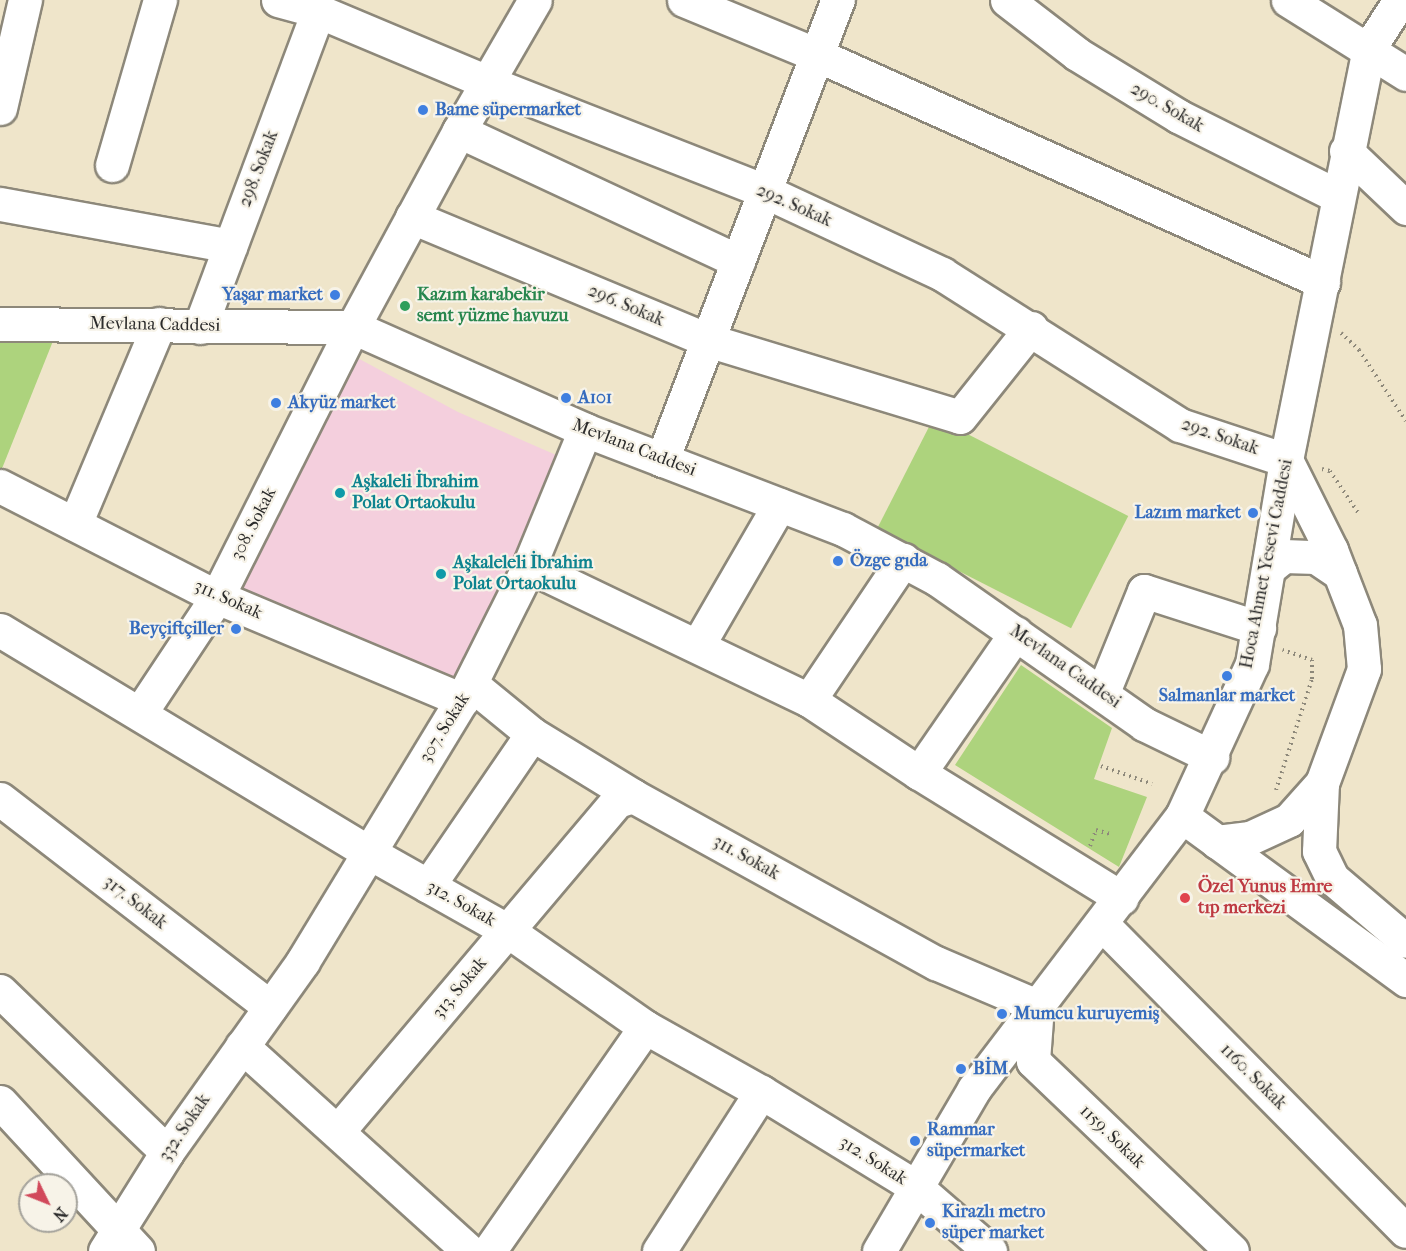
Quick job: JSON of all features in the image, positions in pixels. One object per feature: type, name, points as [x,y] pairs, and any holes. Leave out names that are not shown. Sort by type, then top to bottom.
[{"type":"street","points":[[0,108],[25,0]]},
{"type":"street","points":[[112,165],[160,0]]},
{"type":"street","name":"292. Sokak","points":[[278,0],[318,11],[361,13],[489,83],[762,190],[942,274],[1180,425],[1286,460]]},
{"type":"street","name":"308. Sokak","points":[[140,713],[217,597],[353,327],[459,131],[489,83],[535,0]]},
{"type":"street","points":[[684,0],[815,54],[1323,282]]},
{"type":"street","points":[[662,460],[738,261],[762,190],[838,0]]},
{"type":"street","name":"290. Sokak","points":[[1007,0],[1077,54],[1178,116],[1338,196]]},
{"type":"street","points":[[1288,0],[1369,48],[1406,75]]},
{"type":"street","name":"Hoca Ahmet Yesevi Caddesi","points":[[879,1251],[974,1089],[1182,816],[1212,757],[1252,664],[1286,460],[1323,282],[1346,151],[1369,48],[1400,0]]},
{"type":"street","name":"298. Sokak","points":[[200,327],[318,11]]},
{"type":"street","points":[[459,131],[738,261]]},
{"type":"street","points":[[1346,151],[1406,208]]},
{"type":"street","points":[[0,204],[230,246]]},
{"type":"street","name":"296. Sokak","points":[[412,217],[707,340],[960,417],[1030,328]]},
{"type":"street","name":"Mevlana Caddesi","points":[[0,324],[353,327],[585,430],[843,529],[903,560],[1016,633],[1103,692],[1144,724],[1212,757]]},
{"type":"street","points":[[75,524],[159,324]]},
{"type":"street","name":"307. Sokak","points":[[270,1007],[303,961],[466,692],[529,566],[585,430]]},
{"type":"street","points":[[1286,460],[1340,573],[1360,625],[1364,669],[1322,783],[1319,851],[1332,879],[1406,940]]},
{"type":"street","name":"311. Sokak","points":[[0,486],[217,597],[466,692],[633,796],[936,963],[1037,1006]]},
{"type":"street","points":[[698,645],[779,505]]},
{"type":"street","points":[[1269,568],[1284,556],[1316,557],[1340,573]]},
{"type":"street","points":[[808,700],[903,560]]},
{"type":"street","points":[[529,566],[698,645],[808,700],[919,773],[1121,898]]},
{"type":"street","points":[[1103,692],[1144,591],[1258,634]]},
{"type":"street","name":"312. Sokak","points":[[0,630],[368,852],[508,931],[645,1027],[761,1092],[916,1187],[990,1251]]},
{"type":"street","points":[[919,773],[1016,633]]},
{"type":"street","points":[[428,886],[532,734]]},
{"type":"street","points":[[1217,842],[1250,838],[1289,820],[1322,783]]},
{"type":"street","name":"313. Sokak","points":[[338,1131],[617,801],[633,796]]},
{"type":"street","name":"317. Sokak","points":[[0,799],[270,1007]]},
{"type":"street","points":[[1182,816],[1406,980]]},
{"type":"street","name":"1160. Sokak","points":[[1101,923],[1406,1231]]},
{"type":"street","points":[[0,991],[167,1152]]},
{"type":"street","name":"1159. Sokak","points":[[1037,1006],[1033,1061],[1232,1251]]},
{"type":"street","name":"332. Sokak","points":[[120,1245],[167,1152],[270,1007]]},
{"type":"street","points":[[489,1251],[645,1027]]},
{"type":"street","points":[[242,1046],[469,1251]]},
{"type":"street","points":[[659,1251],[761,1092]]},
{"type":"street","points":[[5,1119],[120,1245]]},
{"type":"path","points":[[1359,350],[1406,422]]},
{"type":"path","points":[[1258,634],[1312,660],[1312,680],[1272,802]]},
{"type":"path","points":[[1101,766],[1152,784]]},
{"type":"shaded area","points":[[352,355],[458,412],[563,458],[459,688],[230,588]]},
{"type":"green space","points":[[0,341],[53,341],[1,471],[0,470]]},
{"type":"green space","points":[[934,417],[1128,516],[1071,628],[877,529]]},
{"type":"green space","points":[[1021,665],[1112,728],[1094,779],[1147,797],[1119,867],[955,765]]},
{"type":"place","name":"Bame süpermarket","points":[[423,110]]},
{"type":"place","name":"Yaşar market","points":[[335,295]]},
{"type":"place","name":"Kazım karabekir semt yüzme havuzu","points":[[405,306]]},
{"type":"place","name":"A101","points":[[566,398]]},
{"type":"place","name":"Akyüz market","points":[[276,403]]},
{"type":"place","name":"Aşkaleli İbrahim Polat Ortaokulu","points":[[340,493]]},
{"type":"place","name":"Lazım market","points":[[1253,513]]},
{"type":"place","name":"Özge gıda","points":[[838,561]]},
{"type":"place","name":"Aşkaleleli İbrahim Polat Ortaokulu","points":[[441,574]]},
{"type":"place","name":"Beyçiftçiller","points":[[236,629]]},
{"type":"place","name":"Salmanlar market","points":[[1227,676]]},
{"type":"place","name":"Özel Yunus Emre tıp merkezi","points":[[1185,898]]},
{"type":"place","name":"Mumcu kuruyemiş","points":[[1002,1014]]},
{"type":"place","name":"BİM","points":[[961,1069]]},
{"type":"place","name":"Rammar süpermarket","points":[[915,1141]]},
{"type":"place","name":"Kirazlı metro süper market","points":[[930,1223]]}]
